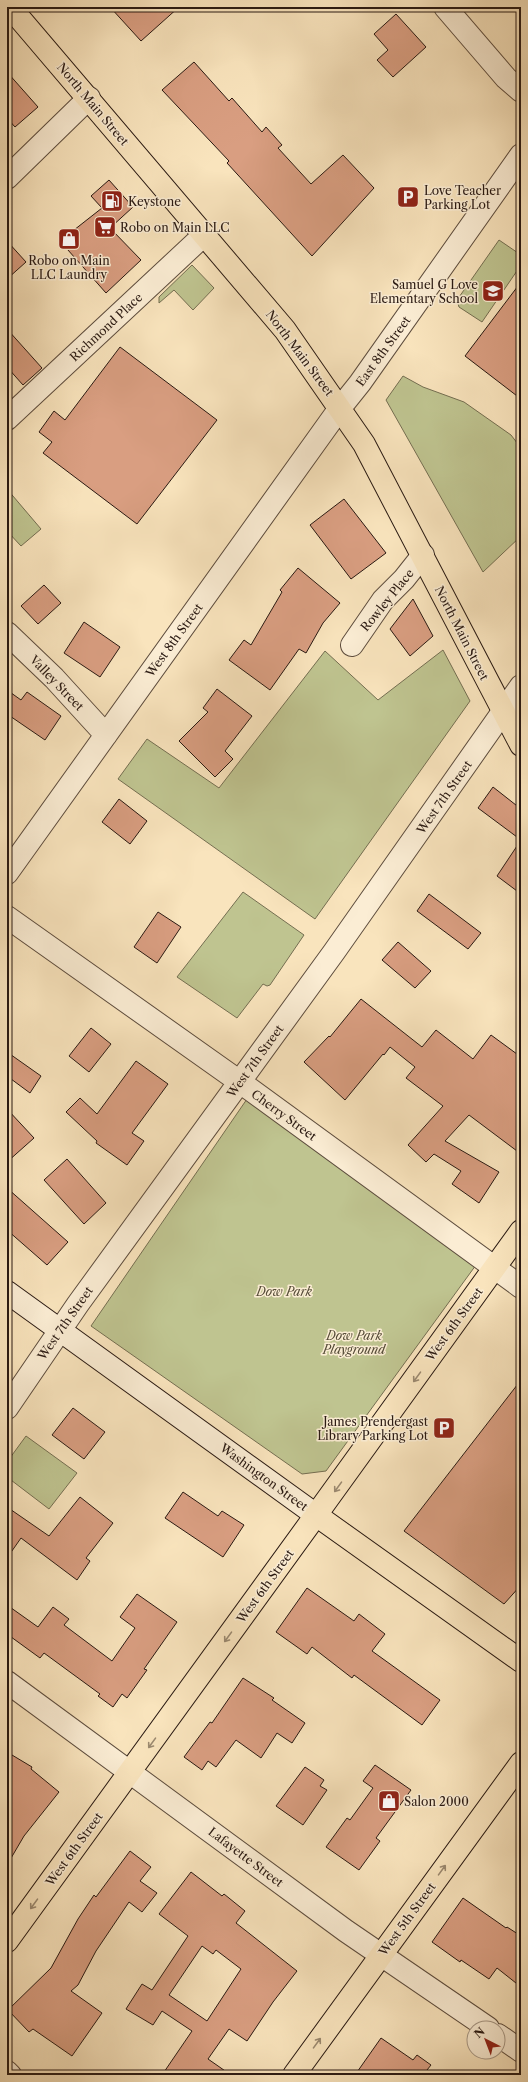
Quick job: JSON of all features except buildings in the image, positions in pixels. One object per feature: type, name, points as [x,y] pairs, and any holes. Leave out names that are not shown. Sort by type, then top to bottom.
[{"type":"main road","name":"North Main Street","points":[[10,7],[286,330],[364,444],[521,745]]},
{"type":"main road","name":"West 6th Street","points":[[7,1941],[521,1231]]},
{"type":"main road","name":"Washington Street","points":[[316,1515],[521,1661]]},
{"type":"main road","name":"West 5th Street","points":[[294,2075],[521,1763]]},
{"type":"street","points":[[445,7],[506,78],[521,91]]},
{"type":"street","points":[[7,178],[89,98]]},
{"type":"street","name":"East 8th Street","points":[[340,408],[360,383],[521,155]]},
{"type":"street","name":"Richmond Place","points":[[7,419],[204,234]]},
{"type":"street","name":"West 8th Street","points":[[7,873],[340,408]]},
{"type":"street","name":"Rowley Place","points":[[352,645],[383,600],[404,579],[423,555]]},
{"type":"street","name":"Valley Street","points":[[7,633],[54,678],[106,735]]},
{"type":"street","name":"West 7th Street","points":[[7,1408],[60,1330],[334,952],[521,686]]},
{"type":"street","name":"Cherry Street","points":[[7,917],[240,1082],[494,1269],[521,1287]]},
{"type":"street","name":"Washington Street","points":[[7,1292],[316,1515]]},
{"type":"street","name":"Lafayette Street","points":[[7,1682],[381,1954],[476,2020]]},
{"type":"street","points":[[506,2041],[521,2051]]},
{"type":"street","points":[[7,2072],[10,2075]]},
{"type":"green space","points":[[499,240],[521,255],[521,265],[482,322],[459,307],[457,300]]},
{"type":"green space","points":[[192,265],[214,288],[193,310],[174,290],[159,303],[159,297]]},
{"type":"green space","points":[[403,376],[423,387],[464,402],[511,435],[521,448],[521,536],[483,572],[386,400]]},
{"type":"green space","points":[[7,489],[41,529],[21,546],[7,531]]},
{"type":"green space","points":[[443,650],[470,701],[315,919],[118,779],[147,739],[219,788],[325,651],[378,700]]},
{"type":"green space","points":[[243,892],[304,935],[270,985],[267,986],[263,984],[237,1018],[177,977]]},
{"type":"green space","name":"Dow Park","points":[[247,1099],[476,1265],[326,1471],[302,1474],[91,1326]]},
{"type":"green space","points":[[26,1436],[77,1473],[49,1509],[7,1477],[7,1462]]},
{"type":"place","name":"Love Teacher Parking Lot","points":[[408,197]]},
{"type":"place","name":"Keystone","points":[[112,201]]},
{"type":"place","name":"Robo on Main LLC","points":[[105,227]]},
{"type":"place","name":"Robo on Main LLC Laundry","points":[[69,239]]},
{"type":"place","name":"Samuel G Love Elementary School","points":[[493,291]]},
{"type":"place","name":"James Prendergast Library Parking Lot","points":[[444,1428]]},
{"type":"place","name":"Salon 2000","points":[[389,1801]]},
{"type":"park label","name":"Dow Park Playground","points":[[354,1342]]}]
